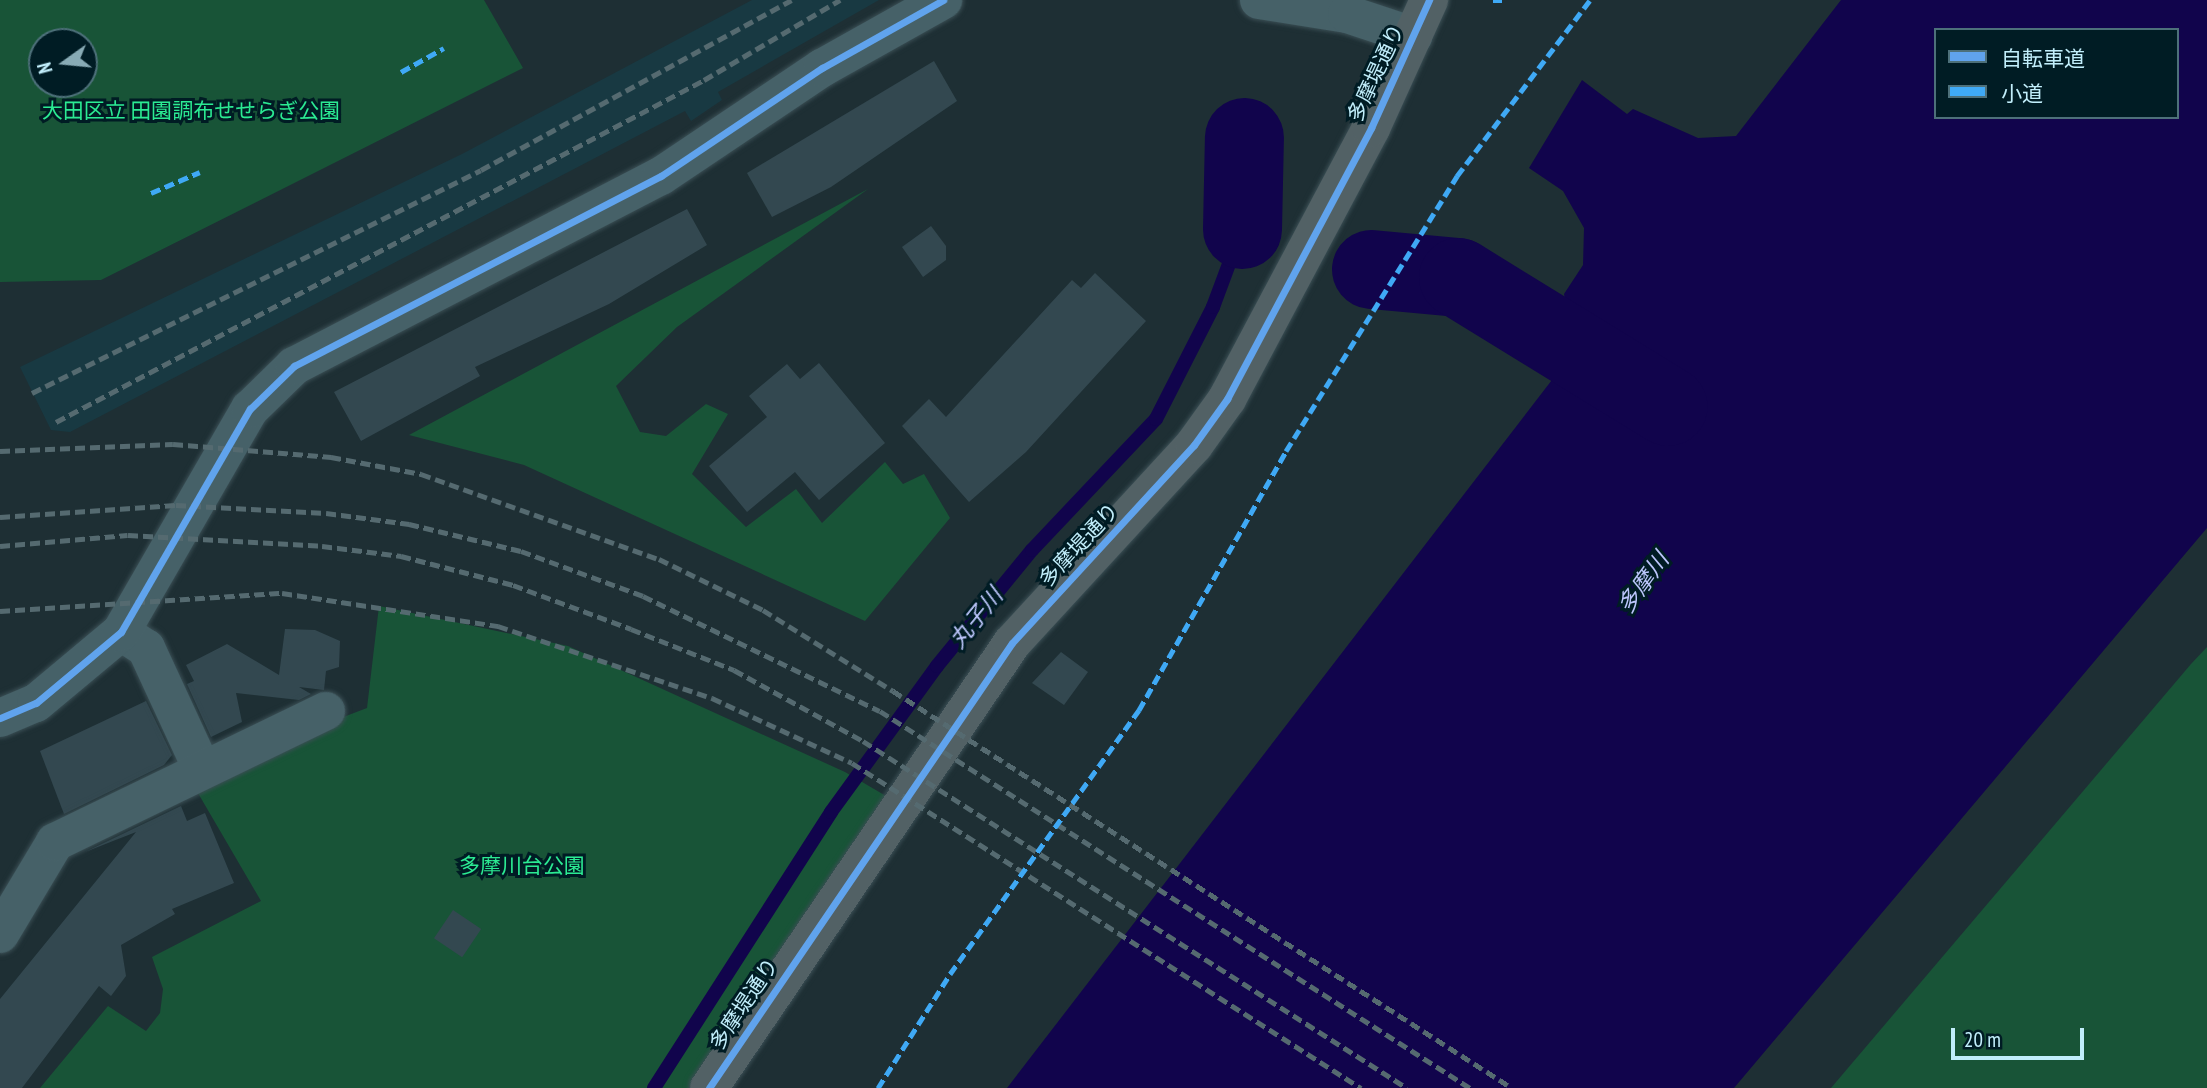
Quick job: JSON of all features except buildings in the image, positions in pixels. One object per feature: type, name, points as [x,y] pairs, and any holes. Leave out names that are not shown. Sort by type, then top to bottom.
[{"type":"main road","name":"多摩堤通り","points":[[709,1088],[1012,643],[1194,445],[1227,399],[1277,313],[1429,0]]},
{"type":"street","points":[[0,718],[36,703],[121,632],[250,410],[294,366],[661,176],[822,68],[943,0]]},
{"type":"street","points":[[1259,0],[1347,14],[1413,36]]},
{"type":"street","points":[[121,632],[146,648],[202,769]]},
{"type":"street","points":[[0,934],[55,842],[326,711]]},
{"type":"shaded area","points":[[752,0],[879,0],[718,92],[722,100],[691,121],[685,111],[70,432],[51,430],[20,367],[462,154]]},
{"type":"green space","name":"大田区立 田園調布せせらぎ公園","points":[[0,0],[484,0],[523,68],[101,280],[0,282]]},
{"type":"green space","points":[[868,189],[677,327],[616,386],[640,432],[666,436],[706,404],[728,414],[692,474],[746,527],[796,489],[822,523],[885,462],[903,484],[924,474],[950,518],[865,621],[524,465],[409,435]]},
{"type":"green space","name":"多摩川台公園","points":[[379,606],[568,646],[845,772],[898,803],[709,1088],[40,1088],[108,1006],[146,1031],[160,1013],[163,989],[152,957],[261,901],[188,776],[367,708]]},
{"type":"green space","points":[[2207,647],[2207,1088],[1831,1088],[2191,664]]},
{"type":"water","name":"多摩川","points":[[1841,0],[2207,0],[2207,528],[1734,1088],[1007,1088],[1575,350],[1564,294],[1583,265],[1584,228],[1563,191],[1529,168],[1582,80],[1627,114],[1633,109],[1698,138],[1736,136]]},
{"type":"waterway","name":"丸子川","points":[[1242,229],[1244,137]]},
{"type":"waterway","name":"丸子川","points":[[654,1088],[831,812],[937,666],[1032,550],[1156,419],[1213,307],[1242,229],[1260,228]]},
{"type":"waterway","points":[[1371,269],[1458,277],[1668,406]]},
{"type":"railway","points":[[32,393],[481,170],[791,0]]},
{"type":"railway","points":[[56,422],[704,80],[840,0]]},
{"type":"railway","points":[[0,451],[173,444],[331,457],[421,474],[659,559],[763,610],[1512,1088]]},
{"type":"railway","points":[[0,517],[176,505],[326,513],[409,524],[521,551],[643,596],[880,711],[1470,1088]]},
{"type":"railway","points":[[0,546],[128,535],[322,546],[401,556],[513,585],[631,629],[734,670],[863,741],[1407,1088]]},
{"type":"railway","points":[[0,611],[282,593],[498,626],[712,698],[852,763],[1361,1088]]},
{"type":"marked path","points":[[1493,0],[1502,0]]},
{"type":"marked path","points":[[878,1088],[950,974],[1139,710],[1286,451],[1457,176],[1590,0]]},
{"type":"marked path","points":[[401,72],[444,48]]},
{"type":"marked path","points":[[151,193],[200,172]]},
{"type":"cycle path","points":[[0,718],[36,703],[121,632],[250,409],[294,366],[661,176],[822,68],[943,0]]},
{"type":"cycle path","points":[[709,1088],[1012,643],[1194,445],[1227,399],[1371,128],[1429,0]]}]
